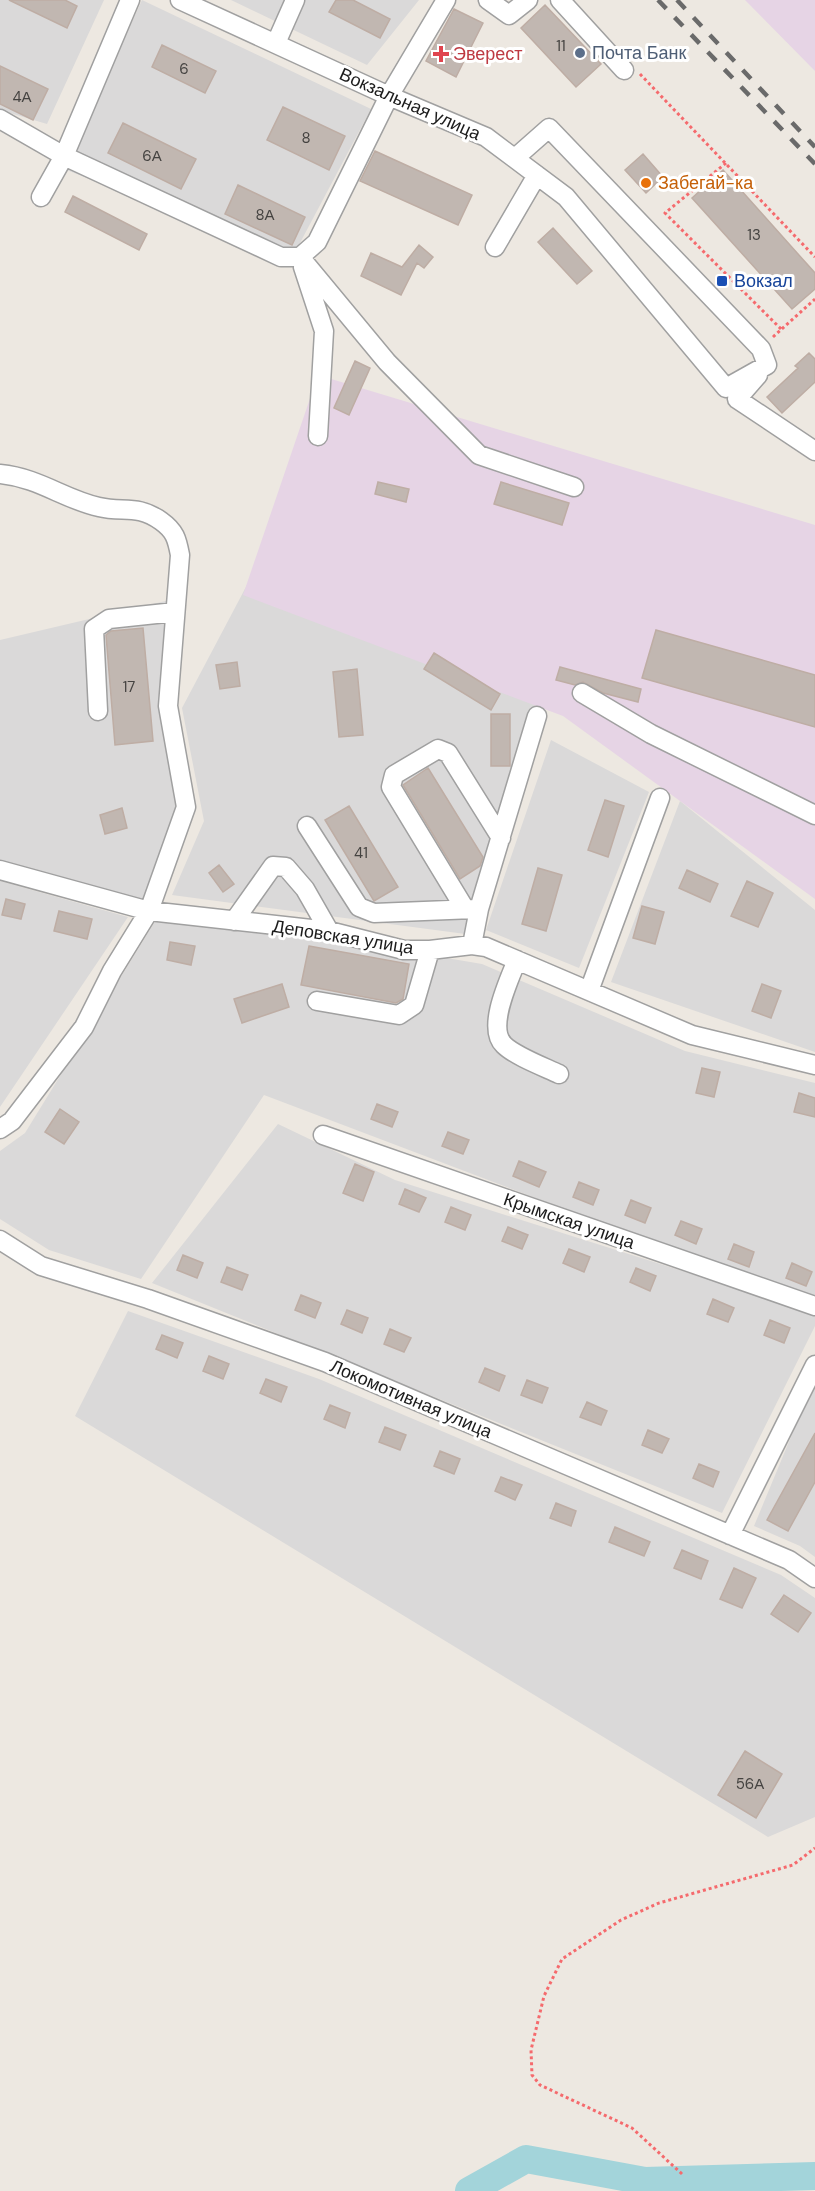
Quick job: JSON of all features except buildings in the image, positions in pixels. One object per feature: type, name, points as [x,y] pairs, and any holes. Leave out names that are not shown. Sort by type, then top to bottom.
[{"type":"street","points":[[41,197],[64,156],[130,0]]},
{"type":"street","name":"Вокзальная улица","points":[[180,0],[389,96],[486,137],[566,197],[726,388],[764,357]]},
{"type":"street","points":[[276,43],[295,0]]},
{"type":"street","points":[[0,119],[64,156],[281,257],[300,257],[316,242],[389,96],[446,0]]},
{"type":"street","points":[[488,0],[509,15],[528,0]]},
{"type":"street","points":[[560,0],[624,70]]},
{"type":"street","points":[[515,158],[549,128],[764,357],[737,399],[815,452]]},
{"type":"street","points":[[495,247],[537,176]]},
{"type":"street","points":[[300,257],[324,332],[318,436]]},
{"type":"street","points":[[300,257],[387,362],[479,455],[574,487]]},
{"type":"street","points":[[0,474],[25,477],[100,508],[134,508],[160,520],[176,534],[180,555],[168,706],[186,807],[148,911],[112,971],[84,1028],[12,1121],[0,1129]]},
{"type":"street","points":[[98,711],[94,629],[110,619],[175,612]]},
{"type":"street","points":[[582,693],[651,734],[815,816]]},
{"type":"street","points":[[472,945],[472,909],[501,838],[537,716]]},
{"type":"street","points":[[472,909],[391,787],[394,775],[438,749],[448,753],[501,838]]},
{"type":"street","points":[[590,991],[660,798]]},
{"type":"street","points":[[307,826],[359,907],[374,913],[472,909]]},
{"type":"street","points":[[234,921],[273,866],[286,867],[305,889],[329,931]]},
{"type":"street","name":"Деповская улица","points":[[0,870],[148,911],[329,931],[404,950],[430,950],[472,945],[486,947],[692,1035],[815,1065]]},
{"type":"street","points":[[317,1001],[399,1015],[414,1005],[430,950]]},
{"type":"street","points":[[516,960],[499,1009],[497,1034],[504,1046],[559,1074]]},
{"type":"street","name":"Крымская улица","points":[[323,1136],[815,1306]]},
{"type":"street","name":"Локомотивная улица","points":[[0,1240],[41,1266],[148,1299],[325,1362],[789,1560],[815,1578]]},
{"type":"street","points":[[730,1535],[815,1365]]},
{"type":"path","points":[[624,70],[632,66],[815,257]]},
{"type":"path","points":[[726,163],[665,213],[781,329]]},
{"type":"path","points":[[764,357],[781,329],[815,299]]},
{"type":"path","points":[[682,2174],[632,2128],[540,2085],[532,2075],[531,2050],[544,1996],[562,1959],[621,1920],[659,1903],[793,1865],[815,1848]]},
{"type":"shaded area","points":[[0,0],[104,0],[47,124],[0,110]]},
{"type":"shaded area","points":[[142,0],[371,109],[292,258],[64,169]]},
{"type":"shaded area","points":[[231,0],[419,0],[367,65]]},
{"type":"shaded area","points":[[745,0],[815,0],[815,71]]},
{"type":"shaded area","points":[[318,375],[815,525],[815,899],[563,716],[243,595]]},
{"type":"shaded area","points":[[257,566],[541,681],[473,935],[172,895],[204,821],[182,708]]},
{"type":"shaded area","points":[[170,600],[178,805],[144,903],[0,863],[0,640]]},
{"type":"shaded area","points":[[551,740],[649,792],[579,968],[486,930]]},
{"type":"shaded area","points":[[680,801],[815,910],[815,1052],[611,982]]},
{"type":"shaded area","points":[[0,881],[128,917],[0,1107]]},
{"type":"shaded area","points":[[162,910],[482,964],[685,1051],[815,1083],[815,1304],[264,1095],[141,1279],[49,1250],[0,1219],[0,1151],[25,1133]]},
{"type":"shaded area","points":[[278,1124],[395,1180],[815,1313],[815,1326],[722,1513],[152,1283]]},
{"type":"shaded area","points":[[128,1311],[319,1379],[781,1575],[815,1598],[815,1817],[768,1837],[75,1416]]},
{"type":"shaded area","points":[[815,1379],[815,1557],[800,1546],[754,1526]]},
{"type":"waterway","points":[[469,2191],[526,2159],[645,2181],[815,2176]]},
{"type":"railway","points":[[658,0],[815,164]]},
{"type":"railway","points":[[677,0],[815,147]]},
{"type":"place","name":"Почта Банк","points":[[580,53]]},
{"type":"place","name":"Эверест","points":[[441,54]]},
{"type":"place","name":"Забегай-ка","points":[[646,183]]},
{"type":"place","name":"Вокзал","points":[[722,281]]}]
